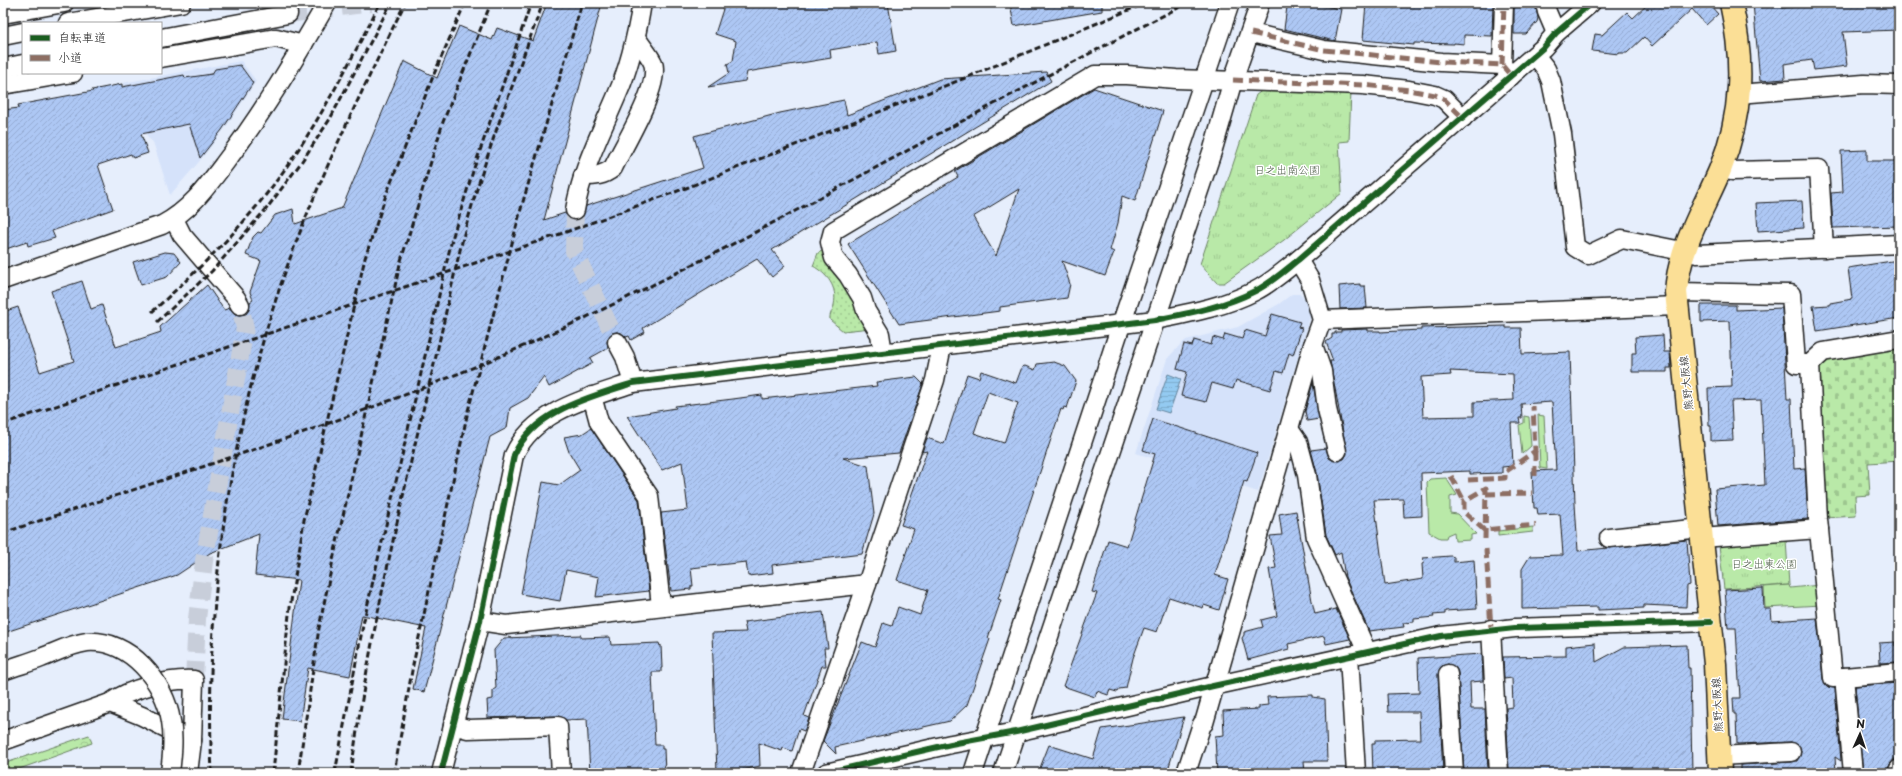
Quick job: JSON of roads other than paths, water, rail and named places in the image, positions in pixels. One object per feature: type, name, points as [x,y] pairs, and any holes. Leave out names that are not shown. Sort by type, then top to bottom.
[{"type":"main road","name":"熊野大阪線","points":[[1720,764],[1715,664],[1677,299],[1678,272],[1683,252],[1720,169],[1732,135],[1739,94],[1740,56],[1731,3]]},
{"type":"street","points":[[3,14],[64,3]]},
{"type":"street","points":[[74,22],[181,3]]},
{"type":"street","points":[[3,280],[146,231],[182,214],[243,139],[275,92],[327,3]]},
{"type":"street","points":[[575,210],[582,176],[618,94],[636,38],[642,3]]},
{"type":"street","points":[[973,773],[1121,325],[1230,3]]},
{"type":"street","points":[[1002,773],[1213,149],[1233,80],[1251,33],[1260,3]]},
{"type":"street","points":[[1504,3],[1507,70]]},
{"type":"street","points":[[1545,3],[1556,34]]},
{"type":"street","points":[[441,773],[480,620],[514,454],[527,433],[555,413],[592,396],[633,383],[1121,325],[1207,310],[1230,302],[1262,287],[1298,260],[1463,118],[1507,70],[1535,55],[1591,3]]},
{"type":"street","points":[[162,38],[288,14]]},
{"type":"street","points":[[3,36],[22,32]]},
{"type":"street","points":[[1251,33],[1324,50],[1507,70]]},
{"type":"street","points":[[162,58],[276,38],[303,45]]},
{"type":"street","points":[[582,176],[598,176],[606,174],[612,168],[650,94],[654,76],[653,64],[636,38]]},
{"type":"street","points":[[1535,55],[1546,69],[1551,81],[1562,134],[1575,247],[1588,255],[1622,239],[1683,252],[1709,254],[1899,244]]},
{"type":"street","points":[[3,68],[22,64]]},
{"type":"street","points":[[3,85],[67,74]]},
{"type":"street","points":[[882,353],[878,329],[866,311],[862,298],[855,286],[834,258],[830,239],[835,229],[1095,75],[1363,85],[1409,90],[1434,95],[1444,99],[1463,118]]},
{"type":"street","points":[[1739,94],[1864,84],[1899,85]]},
{"type":"street","points":[[1720,169],[1732,171],[1820,169],[1824,248]]},
{"type":"street","points":[[174,219],[182,235],[236,298],[240,305]]},
{"type":"street","points":[[1186,773],[1202,724],[1204,723],[1213,686],[1313,345],[1322,320],[1310,280],[1298,260]]},
{"type":"street","points":[[1322,320],[1677,299],[1792,294],[1796,364],[1810,364],[1823,352],[1899,339]]},
{"type":"street","points":[[617,342],[625,357],[633,383]]},
{"type":"street","points":[[1313,345],[1322,371],[1337,451]]},
{"type":"street","points":[[801,773],[867,584],[935,380],[942,346]]},
{"type":"street","points":[[1810,364],[1819,529],[1833,678],[1899,672]]},
{"type":"street","points":[[592,396],[599,422],[649,496],[661,606]]},
{"type":"street","points":[[1289,429],[1298,442],[1307,475],[1316,538],[1368,652]]},
{"type":"street","points":[[1609,538],[1819,529]]},
{"type":"street","points":[[480,620],[506,625],[661,606],[867,584]]},
{"type":"street","points":[[826,773],[950,744],[1016,732],[1213,686],[1441,636],[1491,630],[1711,622]]},
{"type":"street","points":[[1491,630],[1499,773]]},
{"type":"street","points":[[3,671],[76,644],[96,642],[127,652],[149,672],[164,698],[171,720],[174,745],[170,773]]},
{"type":"street","points":[[1349,656],[1356,773]]},
{"type":"street","points":[[1448,674],[1454,773]]},
{"type":"street","points":[[1844,677],[1852,773]]},
{"type":"street","points":[[3,741],[110,703],[122,695],[180,679],[194,680],[192,741],[188,773]]},
{"type":"street","points":[[110,703],[142,716],[192,741]]},
{"type":"street","points":[[453,725],[468,729],[558,726],[560,773]]},
{"type":"street","points":[[1720,764],[1791,752]]},
{"type":"street","points":[[1897,773],[1899,769]]},
{"type":"water","points":[[1168,374],[1181,379],[1169,413],[1156,409]]},
{"type":"tunnel","points":[[288,14],[371,3]]},
{"type":"tunnel","points":[[575,210],[574,251],[617,342]]},
{"type":"tunnel","points":[[194,680],[197,619],[204,561],[245,328],[240,305]]},
{"type":"railway","points":[[152,312],[222,245],[248,217],[278,179],[325,106],[380,3]]},
{"type":"railway","points":[[157,322],[212,271],[267,208],[300,164],[330,119],[391,3]]},
{"type":"railway","points":[[212,773],[210,711],[216,587],[234,464],[262,343],[281,284],[308,212],[338,142],[405,3]]},
{"type":"railway","points":[[273,773],[289,614],[304,520],[365,258],[386,195],[434,74],[465,3]]},
{"type":"railway","points":[[298,773],[319,628],[400,264],[443,122],[491,3]]},
{"type":"railway","points":[[335,773],[364,620],[452,239],[474,168],[531,3]]},
{"type":"railway","points":[[351,773],[366,676],[385,580],[464,234],[481,175],[543,3]]},
{"type":"railway","points":[[394,773],[413,665],[468,411],[522,205],[582,3]]},
{"type":"railway","points":[[3,424],[566,232],[686,188],[965,78],[1146,3]]},
{"type":"railway","points":[[3,533],[305,432],[425,387],[531,343],[670,276],[1062,68],[1188,3]]},
{"type":"park label","name":"日之出南公園","points":[[1287,170]]},
{"type":"park label","name":"日之出東公園","points":[[1764,564]]}]
